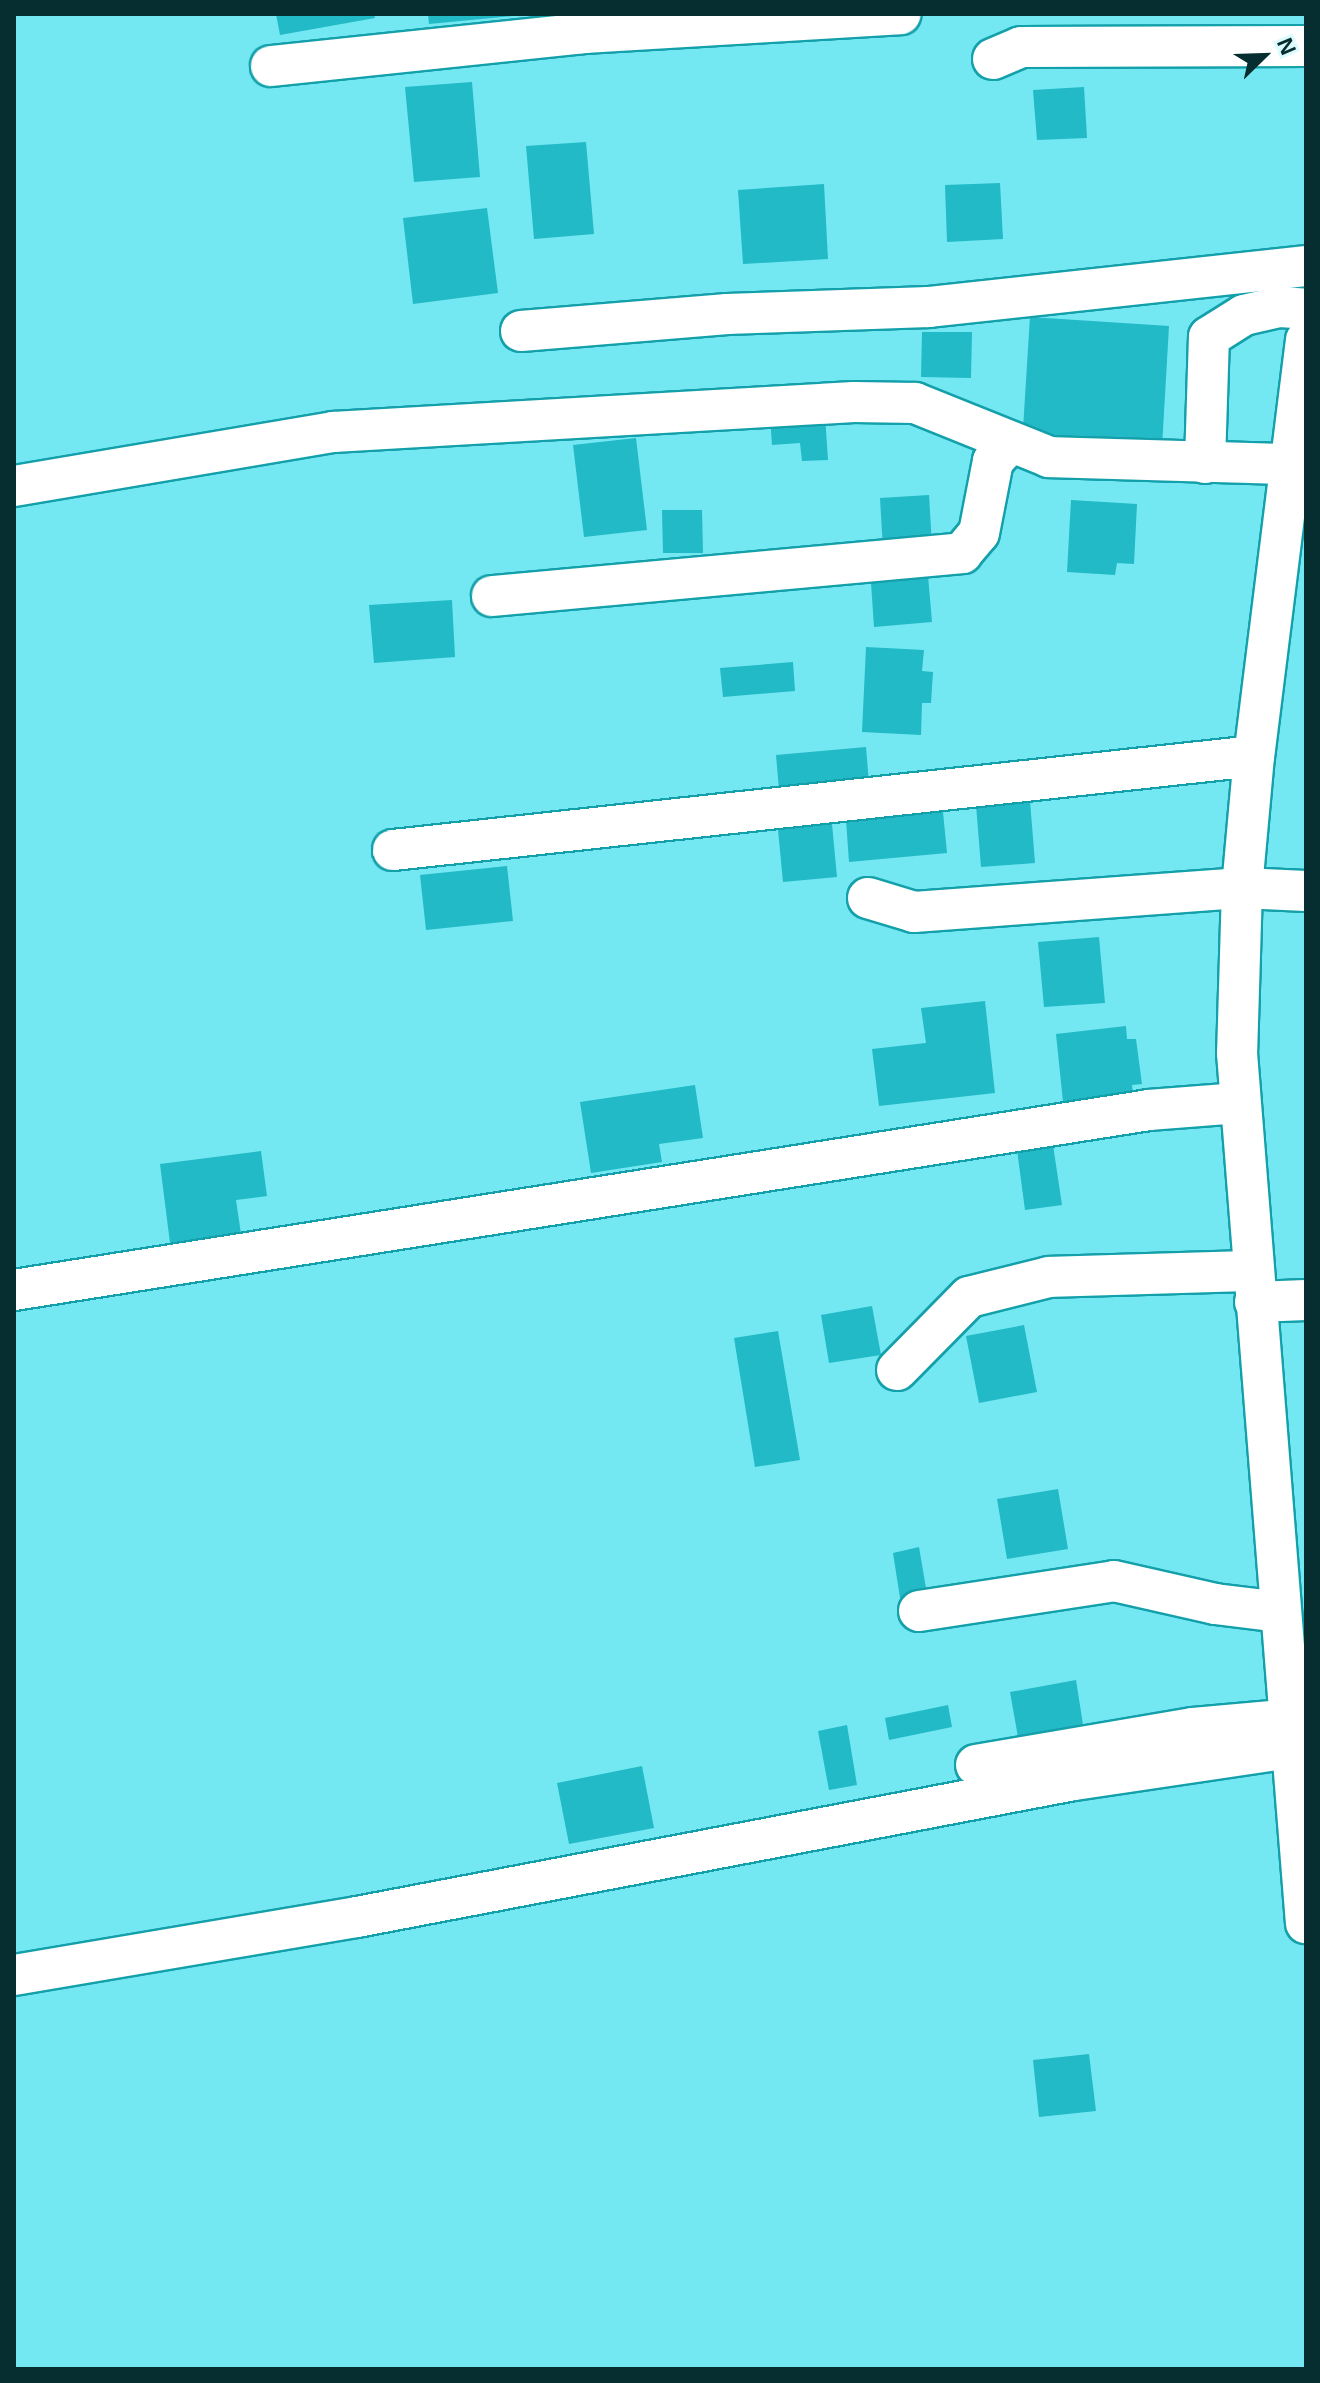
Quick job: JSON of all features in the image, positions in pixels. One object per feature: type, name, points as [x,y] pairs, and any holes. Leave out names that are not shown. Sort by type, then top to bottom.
[{"type":"street","points":[[271,66],[583,33],[900,14]]},
{"type":"street","points":[[993,59],[1021,47],[1306,46]]},
{"type":"street","points":[[521,331],[727,314],[929,307],[1306,266]]},
{"type":"street","points":[[1205,463],[1209,337],[1244,315],[1280,307],[1306,309]]},
{"type":"street","points":[[1306,340],[1254,756],[1242,888],[1239,1103],[1280,1612],[1295,1727],[1306,1923]]},
{"type":"street","points":[[14,486],[333,432],[854,402],[915,403],[1049,457],[1289,464]]},
{"type":"street","points":[[492,596],[962,553],[979,533],[993,461],[1011,442]]},
{"type":"street","points":[[393,850],[1254,756]]},
{"type":"street","points":[[868,898],[914,912],[1242,888],[1306,891]]},
{"type":"street","points":[[14,1290],[1149,1110],[1239,1103]]},
{"type":"street","points":[[897,1370],[969,1297],[1049,1277],[1254,1287],[1306,1300]]},
{"type":"street","points":[[919,1611],[1114,1581],[1215,1604],[1280,1612]]},
{"type":"street","points":[[976,1765],[1295,1727]]},
{"type":"street","points":[[14,1975],[373,1914],[1074,1780],[1295,1727]]},
{"type":"building","points":[[276,14],[374,14],[375,18],[280,35]]},
{"type":"building","points":[[428,14],[512,14],[512,16],[429,24]]},
{"type":"building","points":[[472,82],[480,177],[414,182],[405,87]]},
{"type":"building","points":[[1084,87],[1087,138],[1037,140],[1033,90]]},
{"type":"building","points":[[586,142],[594,234],[534,239],[526,146]]},
{"type":"building","points":[[1000,183],[1003,239],[947,242],[945,185]]},
{"type":"building","points":[[824,184],[828,259],[743,264],[738,190]]},
{"type":"building","points":[[487,208],[498,293],[413,304],[403,218]]},
{"type":"building","points":[[1030,317],[1169,326],[1162,447],[1062,442],[1023,429]]},
{"type":"building","points":[[922,332],[972,332],[971,378],[921,377]]},
{"type":"building","points":[[825,415],[828,460],[802,461],[800,443],[772,445],[770,417]]},
{"type":"building","points":[[636,438],[647,530],[584,537],[573,445]]},
{"type":"building","points":[[929,495],[932,545],[883,549],[880,498]]},
{"type":"building","points":[[1071,500],[1137,504],[1134,564],[1117,563],[1115,575],[1067,572]]},
{"type":"building","points":[[662,510],[702,510],[703,553],[663,553]]},
{"type":"building","points":[[927,564],[932,622],[874,627],[870,568]]},
{"type":"building","points":[[452,600],[455,657],[374,663],[369,605]]},
{"type":"building","points":[[866,647],[924,650],[922,671],[933,672],[931,703],[922,703],[921,735],[862,732]]},
{"type":"building","points":[[793,662],[795,691],[723,697],[720,668]]},
{"type":"building","points":[[866,747],[869,783],[779,790],[776,755]]},
{"type":"building","points":[[1030,801],[1035,863],[981,867],[976,805]]},
{"type":"building","points":[[943,812],[947,853],[849,862],[846,820]]},
{"type":"building","points":[[832,824],[837,877],[783,882],[778,830]]},
{"type":"building","points":[[507,866],[513,921],[426,930],[420,875]]},
{"type":"building","points":[[1099,937],[1105,1003],[1044,1007],[1038,942]]},
{"type":"building","points":[[985,1001],[995,1093],[879,1106],[872,1049],[926,1043],[921,1008]]},
{"type":"building","points":[[1126,1026],[1127,1039],[1136,1039],[1142,1084],[1132,1085],[1133,1094],[1063,1102],[1056,1034]]},
{"type":"building","points":[[695,1085],[703,1138],[659,1144],[662,1162],[591,1173],[580,1102]]},
{"type":"building","points":[[1053,1145],[1062,1205],[1025,1210],[1017,1150]]},
{"type":"building","points":[[261,1151],[267,1196],[236,1200],[241,1234],[170,1243],[160,1164]]},
{"type":"building","points":[[872,1306],[881,1355],[829,1363],[821,1315]]},
{"type":"building","points":[[1024,1325],[1037,1392],[979,1403],[966,1336]]},
{"type":"building","points":[[778,1331],[800,1460],[755,1467],[734,1338]]},
{"type":"building","points":[[1058,1489],[1068,1549],[1007,1559],[997,1499]]},
{"type":"building","points":[[919,1547],[927,1594],[900,1598],[893,1553]]},
{"type":"building","points":[[1076,1680],[1084,1731],[1019,1743],[1010,1692]]},
{"type":"building","points":[[948,1705],[952,1727],[889,1740],[885,1718]]},
{"type":"building","points":[[847,1725],[857,1785],[829,1790],[818,1731]]},
{"type":"building","points":[[642,1766],[654,1828],[569,1844],[557,1783]]},
{"type":"building","points":[[1089,2054],[1096,2111],[1039,2117],[1033,2060]]}]
